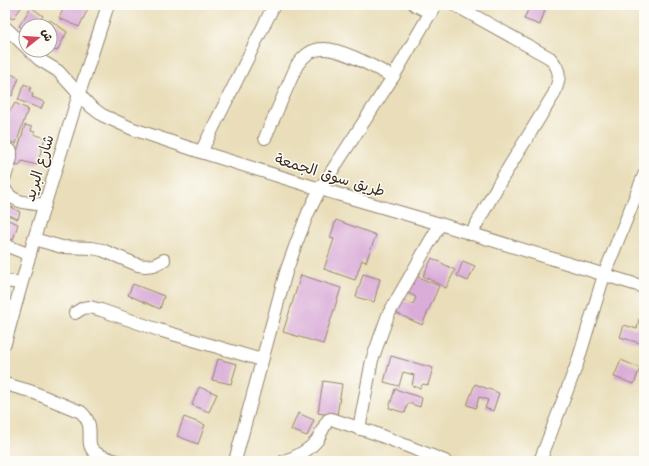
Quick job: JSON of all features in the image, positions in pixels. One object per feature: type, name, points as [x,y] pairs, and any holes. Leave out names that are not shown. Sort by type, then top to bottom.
[{"type":"street","name":"شارع البريد","points":[[5,343],[44,205],[108,5]]},
{"type":"street","points":[[201,152],[274,5]]},
{"type":"street","points":[[235,461],[262,360],[296,244],[308,213],[320,189],[393,77],[433,9],[415,5]]},
{"type":"street","points":[[455,5],[550,58],[556,65],[559,72],[559,82],[554,94],[471,234]]},
{"type":"street","points":[[5,27],[18,39]]},
{"type":"street","points":[[265,138],[297,65],[308,53],[323,49],[338,51],[393,77]]},
{"type":"street","name":"طريق سوق الجمعة","points":[[38,58],[58,70],[89,105],[102,115],[132,129],[320,189],[440,224],[644,287]]},
{"type":"street","points":[[5,148],[11,151],[11,158],[5,177]]},
{"type":"street","points":[[540,461],[577,364],[604,275],[644,175]]},
{"type":"street","points":[[5,189],[7,194],[17,201],[44,205]]},
{"type":"street","points":[[359,429],[372,360],[388,315],[440,224]]},
{"type":"street","points":[[34,239],[62,247],[92,248],[102,250],[138,265],[145,266],[164,260]]},
{"type":"street","points":[[5,245],[30,255]]},
{"type":"street","points":[[5,281],[21,282]]},
{"type":"street","points":[[75,313],[83,308],[90,307],[159,330],[262,360]]},
{"type":"street","points":[[5,384],[30,391],[81,412],[87,417],[90,426],[90,448],[97,454],[117,461]]},
{"type":"street","points":[[284,461],[313,445],[328,420],[335,420],[446,461]]},
{"type":"building","points":[[5,5],[23,5],[13,19],[6,15]]},
{"type":"building","points":[[65,5],[80,5],[88,9],[79,27],[59,18]]},
{"type":"building","points":[[530,5],[545,10],[540,25],[524,19]]},
{"type":"building","points":[[31,7],[43,16],[42,18],[24,18]]},
{"type":"building","points":[[58,26],[67,32],[58,49]]},
{"type":"building","points":[[5,71],[19,78],[12,96],[5,93]]},
{"type":"building","points":[[24,84],[31,87],[29,92],[33,94],[32,97],[44,102],[41,109],[18,100]]},
{"type":"building","points":[[15,103],[28,109],[16,144],[5,139],[5,114],[7,109],[11,110]]},
{"type":"building","points":[[25,125],[32,127],[31,131],[35,132],[34,134],[45,138],[37,165],[22,161],[19,166],[13,165]]},
{"type":"building","points":[[5,203],[20,212],[18,219],[5,214]]},
{"type":"building","points":[[5,219],[18,224],[13,240],[5,238]]},
{"type":"building","points":[[336,220],[376,235],[366,262],[362,260],[355,280],[324,269],[334,239],[330,238]]},
{"type":"building","points":[[432,258],[455,270],[446,288],[423,276]]},
{"type":"building","points":[[463,261],[475,266],[468,281],[457,276]]},
{"type":"building","points":[[363,274],[380,279],[374,302],[356,297]]},
{"type":"building","points":[[301,275],[341,288],[323,344],[283,332]]},
{"type":"building","points":[[416,276],[439,286],[422,325],[396,313],[402,300],[413,304],[416,297],[408,293]]},
{"type":"building","points":[[133,284],[164,296],[160,309],[128,295]]},
{"type":"building","points":[[639,319],[644,320],[643,344],[620,337],[624,325],[637,329]]},
{"type":"building","points":[[391,356],[433,368],[428,385],[423,384],[420,388],[412,386],[414,375],[403,372],[399,386],[384,382]]},
{"type":"building","points":[[218,359],[237,364],[231,384],[212,380]]},
{"type":"building","points":[[621,360],[640,368],[634,384],[614,377]]},
{"type":"building","points":[[323,381],[342,384],[337,416],[318,413]]},
{"type":"building","points":[[475,384],[499,393],[493,411],[485,408],[488,400],[479,397],[476,408],[467,405]]},
{"type":"building","points":[[199,387],[217,394],[209,412],[192,405]]},
{"type":"building","points":[[395,389],[422,398],[420,407],[408,403],[405,413],[389,408]]},
{"type":"building","points":[[298,413],[314,420],[307,436],[291,430]]},
{"type":"building","points":[[184,417],[205,425],[198,444],[177,436]]}]
